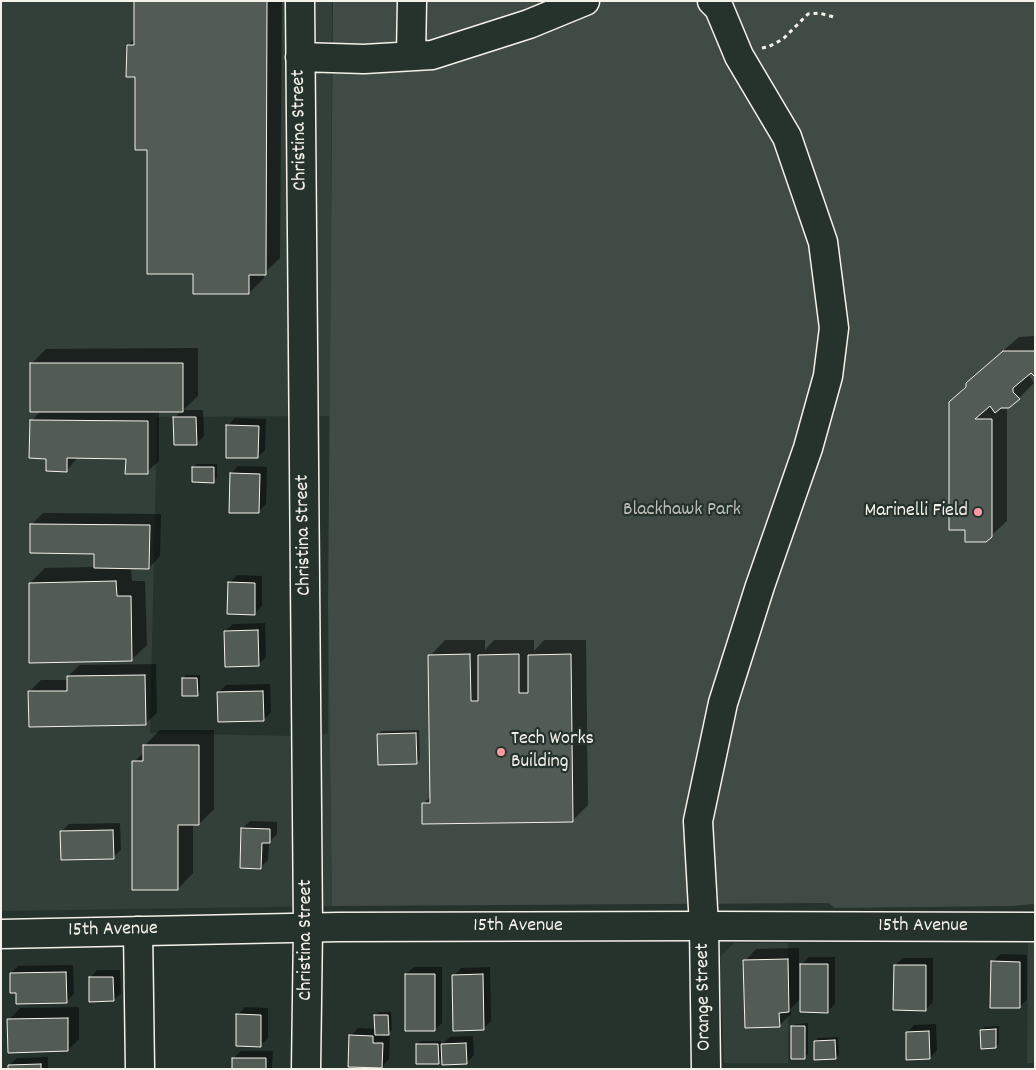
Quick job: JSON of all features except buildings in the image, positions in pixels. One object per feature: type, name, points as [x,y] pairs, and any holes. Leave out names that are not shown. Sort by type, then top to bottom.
[{"type":"street","name":"Christina Street","points":[[300,1],[308,928],[306,1069]]},
{"type":"street","points":[[411,56],[412,1]]},
{"type":"street","points":[[300,57],[364,59],[432,55],[520,27],[585,1]]},
{"type":"street","name":"Orange Street","points":[[706,1069],[704,926],[698,821],[723,703],[760,586],[808,448],[828,376],[834,328],[823,242],[787,137],[736,51],[719,8],[712,1]]},
{"type":"street","name":"15th Avenue","points":[[1,934],[308,928],[1035,927]]},
{"type":"street","points":[[138,931],[140,1069]]},
{"type":"path","points":[[736,51],[768,47],[783,39],[808,14],[819,13],[834,17]]},
{"type":"shaded area","points":[[1,1],[332,1],[330,416],[157,417],[150,733],[294,736],[328,734],[328,607],[332,906],[1,911]]},
{"type":"shaded area","points":[[1028,941],[1035,941],[1035,1063],[1027,1063]]},
{"type":"shaded area","points":[[734,943],[788,943],[788,1063],[724,1063],[720,957]]},
{"type":"green space","name":"Blackhawk Park","points":[[333,1],[1035,1],[1035,904],[1013,906],[835,908],[828,903],[332,906],[328,607]]},
{"type":"place","name":"Marinelli Field","points":[[978,512]]},
{"type":"place","name":"Tech Works Building","points":[[501,752]]}]
